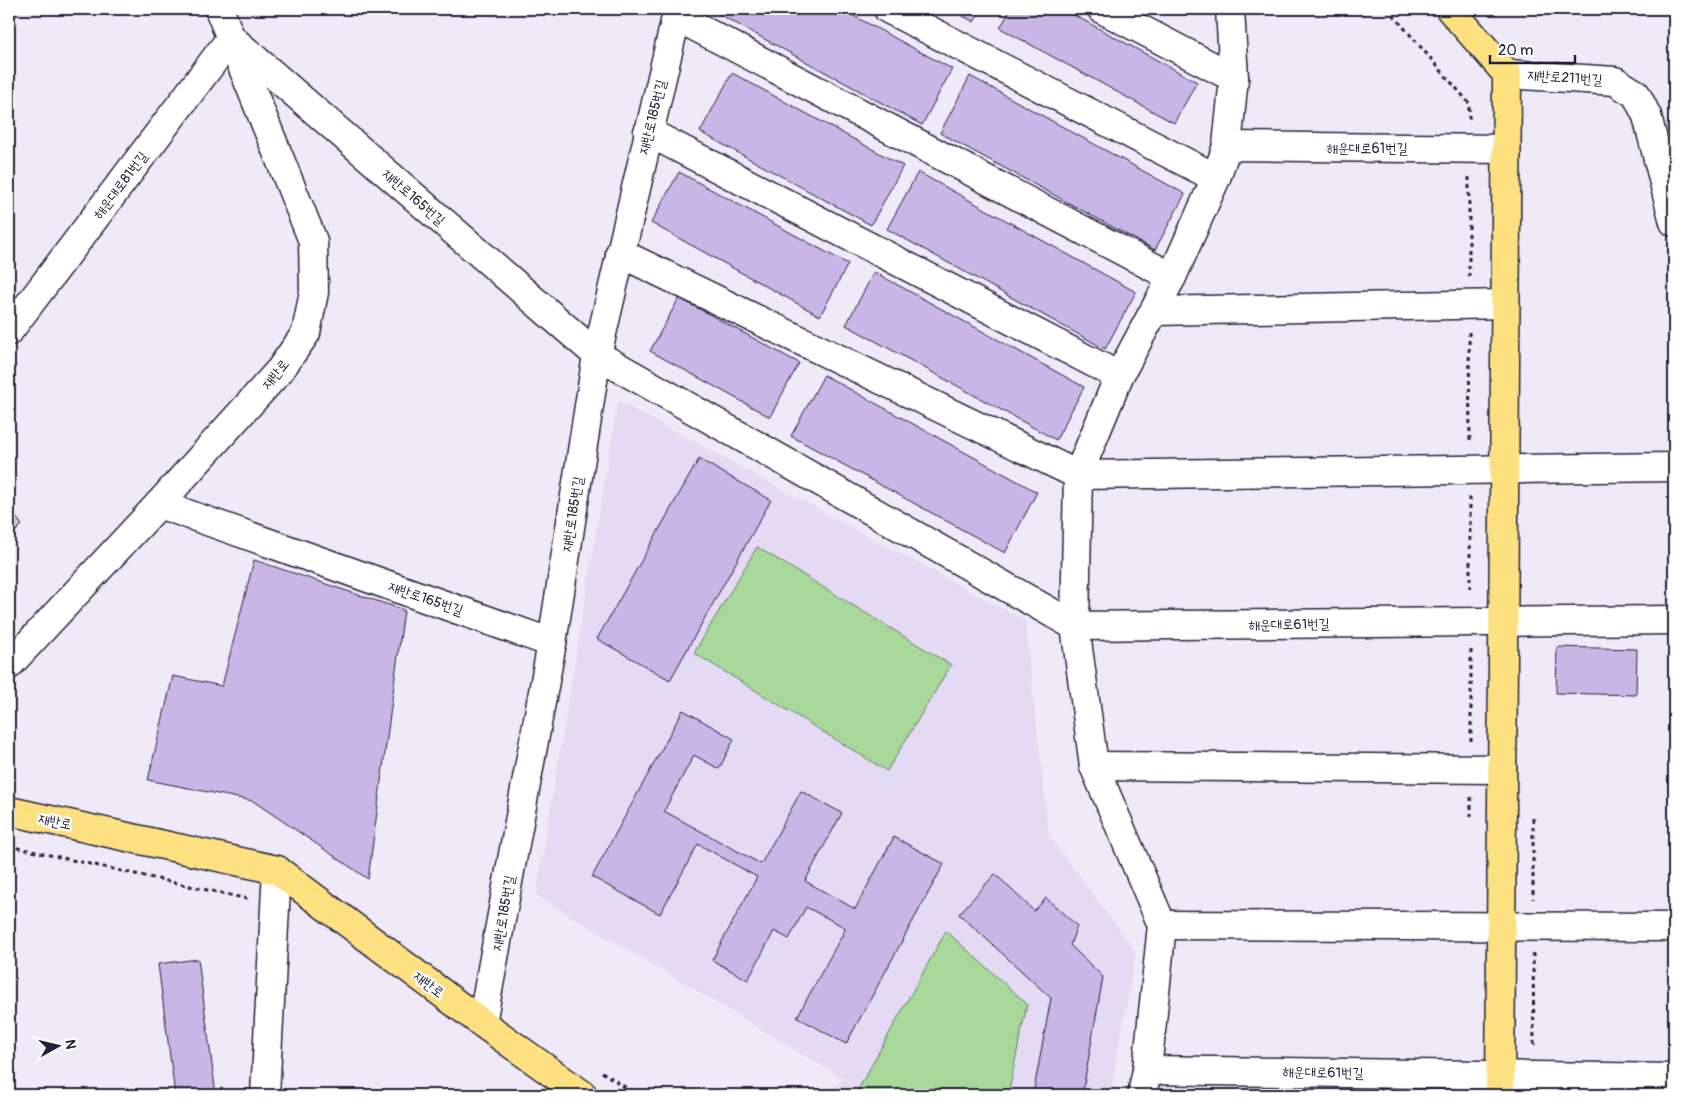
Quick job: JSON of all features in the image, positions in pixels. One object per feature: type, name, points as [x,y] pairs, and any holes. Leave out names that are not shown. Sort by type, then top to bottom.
[{"type":"main road","points":[[1450,9],[1507,74],[1500,1085]]},
{"type":"main road","name":"재반로","points":[[9,811],[276,870],[482,1023],[583,1095]]},
{"type":"street","name":"재반로","points":[[9,665],[159,504],[280,370],[306,333],[314,292],[313,241],[219,9]]},
{"type":"street","points":[[888,9],[1216,178]]},
{"type":"street","points":[[1102,9],[1234,78]]},
{"type":"street","points":[[1144,1083],[1162,925],[1094,766],[1075,626],[1078,475],[1119,376],[1172,277],[1216,178],[1227,146],[1234,78],[1230,9]]},
{"type":"street","points":[[677,13],[1172,277]]},
{"type":"street","name":"재반로185번길","points":[[482,1023],[552,643],[597,355],[677,13]]},
{"type":"street","name":"해운대로81번길","points":[[9,331],[231,38]]},
{"type":"street","name":"재반로165번길","points":[[231,38],[597,355],[1075,626]]},
{"type":"street","name":"재반로211번길","points":[[1507,74],[1615,81],[1636,94],[1647,116],[1674,222]]},
{"type":"street","points":[[648,132],[1119,376]]},
{"type":"street","name":"해운대로61번길","points":[[1227,146],[1506,149]]},
{"type":"street","points":[[620,253],[1078,475],[1674,467]]},
{"type":"street","points":[[1155,311],[1505,304]]},
{"type":"street","name":"재반로165번길","points":[[159,504],[552,643]]},
{"type":"street","name":"해운대로61번길","points":[[1075,626],[1674,620]]},
{"type":"street","points":[[1094,766],[1502,768]]},
{"type":"street","points":[[265,1095],[276,870]]},
{"type":"street","points":[[1162,925],[1674,927]]},
{"type":"street","name":"해운대로61번길","points":[[1144,1083],[1500,1085],[1674,1078]]},
{"type":"path","points":[[1388,9],[1468,104],[1471,828]]},
{"type":"shaded area","points":[[618,401],[1025,621],[1049,836],[1136,952],[1110,1095],[825,1095],[844,1079],[536,895]]},
{"type":"green space","points":[[757,547],[951,665],[887,771],[694,653]]},
{"type":"green space","points":[[946,931],[1027,1004],[1008,1095],[855,1095]]},
{"type":"building","points":[[717,9],[841,9],[952,69],[922,125],[715,12]]},
{"type":"building","points":[[950,9],[981,9],[974,22]]},
{"type":"building","points":[[1011,9],[1063,9],[1197,82],[1174,123],[1000,28]]},
{"type":"building","points":[[732,73],[903,166],[871,225],[700,132]]},
{"type":"building","points":[[970,76],[1185,194],[1155,250],[940,133]]},
{"type":"building","points":[[679,172],[848,264],[820,316],[651,223]]},
{"type":"building","points":[[918,172],[1136,292],[1105,349],[887,229]]},
{"type":"building","points":[[874,272],[1084,387],[1056,440],[846,325]]},
{"type":"building","points":[[679,298],[799,363],[770,417],[650,351]]},
{"type":"building","points":[[824,375],[1037,492],[1005,553],[791,436]]},
{"type":"building","points":[[699,459],[771,500],[670,680],[597,639]]},
{"type":"building","points":[[9,508],[22,525],[9,538]]},
{"type":"building","points":[[254,560],[404,610],[368,879],[253,801],[148,780],[173,676],[222,686]]},
{"type":"building","points":[[1557,647],[1637,649],[1636,695],[1556,693]]},
{"type":"building","points":[[683,710],[734,739],[719,769],[694,755],[664,811],[761,864],[801,791],[842,813],[805,881],[855,909],[894,837],[944,864],[846,1044],[797,1017],[846,928],[806,907],[789,939],[774,931],[748,980],[712,960],[757,877],[698,844],[660,914],[592,877]]},
{"type":"building","points":[[995,874],[1034,911],[1046,898],[1077,926],[1070,945],[1103,977],[1082,1095],[1033,1095],[1051,998],[959,914]]},
{"type":"building","points":[[198,959],[216,1095],[175,1095],[158,964]]}]
